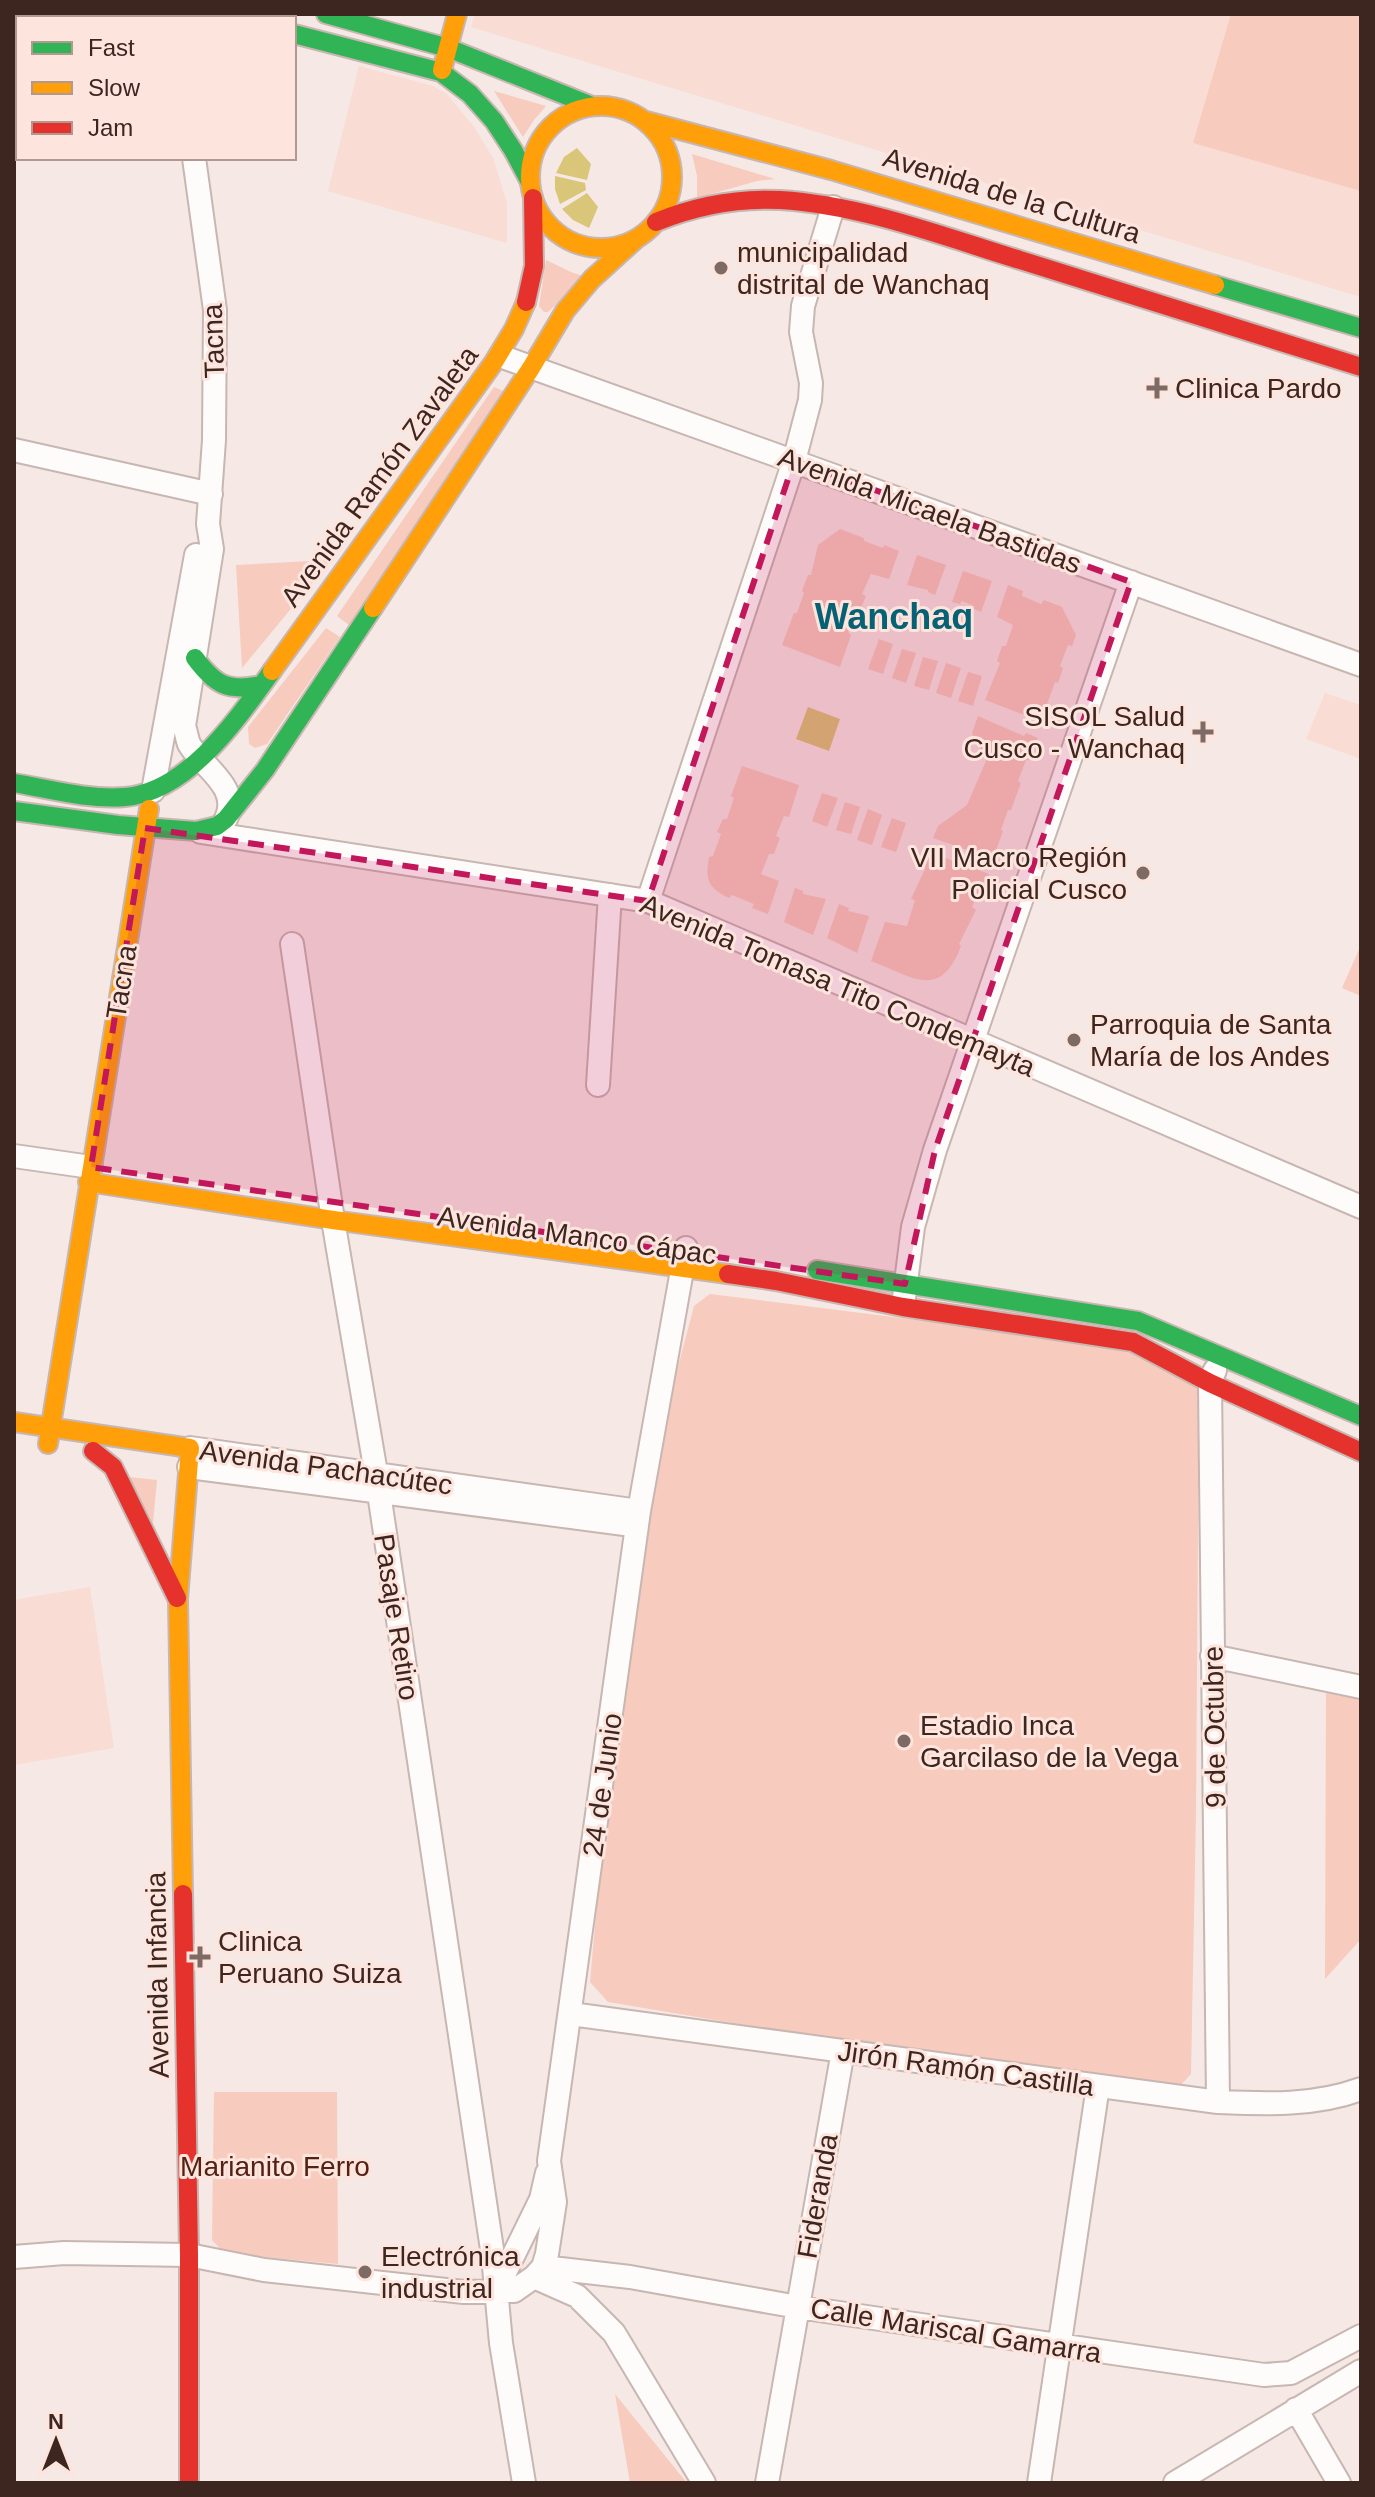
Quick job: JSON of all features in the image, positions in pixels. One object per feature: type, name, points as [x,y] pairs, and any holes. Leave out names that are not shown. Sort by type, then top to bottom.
[{"type":"main road","points":[[326,14],[450,41],[592,106]]},
{"type":"main road","points":[[441,72],[457,14]]},
{"type":"main road","points":[[296,35],[441,72],[464,87],[485,109],[515,152],[539,213],[549,226],[577,244],[593,247],[610,247],[636,239]]},
{"type":"main road","points":[[531,190],[532,158],[543,135],[562,117],[592,106],[618,108],[646,121],[664,142],[672,171],[669,199],[656,222]]},
{"type":"main road","name":"Avenida de la Cultura","points":[[646,121],[831,170],[1361,328]]},
{"type":"main road","name":"Avenida Ramón Zavaleta","points":[[201,757],[261,685],[500,356],[525,307],[533,278],[535,247],[531,190]]},
{"type":"main road","points":[[14,811],[145,828],[196,831],[217,826],[226,819],[265,770],[576,297],[656,222],[686,210],[731,202],[793,200],[894,221],[1361,367]]},
{"type":"main road","points":[[195,658],[206,675],[222,686],[242,690],[261,685]]},
{"type":"main road","points":[[14,783],[115,798],[132,797],[161,787],[201,757]]},
{"type":"main road","name":"Tacna","points":[[49,1436],[145,828],[161,787]]},
{"type":"main road","name":"Avenida Manco Cápac","points":[[89,1175],[332,1211],[686,1253],[776,1281],[903,1307],[1133,1342],[1210,1383],[1361,1452]]},
{"type":"main road","name":"Avenida Manco Cápac","points":[[332,1211],[392,1210]]},
{"type":"main road","name":"Avenida Manco Cápac","points":[[749,1259],[1138,1321],[1361,1416]]},
{"type":"main road","name":"Avenida Pachacútec","points":[[14,1422],[93,1451],[148,1460]]},
{"type":"main road","name":"Avenida Pachacútec","points":[[14,1439],[49,1436],[185,1460]]},
{"type":"main road","points":[[93,1451],[113,1467],[178,1599]]},
{"type":"main road","name":"Avenida Infancia","points":[[185,1460],[178,1599],[189,2255],[189,2483]]},
{"type":"street","name":"Tacna","points":[[194,160],[215,310],[214,440],[208,524],[212,549],[184,726],[189,743],[215,773],[228,795],[230,812],[226,819]]},
{"type":"street","points":[[648,901],[794,461],[810,400],[811,383],[801,332],[803,306],[833,207]]},
{"type":"street","name":"Avenida Micaela Bastidas","points":[[500,356],[1361,665]]},
{"type":"street","points":[[14,450],[211,494]]},
{"type":"street","name":"Tacna","points":[[161,787],[197,547],[208,524]]},
{"type":"street","points":[[903,1307],[913,1227],[935,1150],[1131,582]]},
{"type":"street","name":"Avenida Tomasa Tito Condemayta","points":[[196,831],[648,901],[1361,1207]]},
{"type":"street","points":[[598,1085],[610,895]]},
{"type":"street","name":"Pasaje Retiro","points":[[292,944],[377,1482],[493,2256],[501,2343],[524,2483]]},
{"type":"street","name":"Avenida Manco Cápac","points":[[14,1156],[89,1175]]},
{"type":"street","name":"Avenida Manco Cápac","points":[[14,1171],[89,1175]]},
{"type":"street","name":"24 de Junio","points":[[538,2272],[550,2240],[555,2202],[549,2161],[638,1518],[686,1253]]},
{"type":"street","name":"9 de Octubre","points":[[1218,2102],[1210,1383],[1222,1355]]},
{"type":"street","name":"Avenida Pachacútec","points":[[185,1460],[377,1482],[638,1518]]},
{"type":"street","points":[[1212,1656],[1361,1687]]},
{"type":"street","name":"Jirón Ramón Castilla","points":[[571,2014],[1218,2102],[1308,2102],[1361,2089]]},
{"type":"street","name":"Fideranda","points":[[767,2483],[843,2051]]},
{"type":"street","points":[[1039,2483],[1098,2086]]},
{"type":"street","points":[[496,2291],[541,2199],[549,2161]]},
{"type":"street","points":[[14,2257],[64,2253],[189,2255],[264,2270],[464,2292],[514,2291],[538,2272],[577,2296],[614,2333],[704,2483]]},
{"type":"street","name":"Calle Mariscal Gamarra","points":[[538,2272],[630,2277],[798,2307],[1278,2375],[1291,2373],[1361,2336]]},
{"type":"street","points":[[1175,2483],[1361,2371]]},
{"type":"street","points":[[1296,2409],[1339,2483]]},
{"type":"highlighted area","points":[[794,461],[1131,582],[935,1150],[905,1284],[91,1167],[145,828],[648,901]]},
{"type":"shaded area","points":[[475,14],[1361,14],[1361,297],[471,27]]},
{"type":"shaded area","points":[[359,66],[433,86],[447,94],[474,127],[493,158],[507,203],[507,243],[328,191]]},
{"type":"shaded area","points":[[577,148],[591,164],[587,180],[556,173],[564,157]]},
{"type":"shaded area","points":[[555,176],[585,183],[586,190],[560,204]]},
{"type":"shaded area","points":[[587,193],[598,207],[589,228],[573,220],[562,209]]},
{"type":"shaded area","points":[[1325,693],[1361,705],[1361,759],[1306,739]]},
{"type":"shaded area","points":[[808,707],[840,719],[829,751],[796,739]]},
{"type":"shaded area","points":[[90,1587],[114,1748],[14,1765],[14,1600]]},
{"type":"green space","points":[[1231,14],[1361,14],[1361,191],[1193,143]]},
{"type":"green space","points":[[494,91],[546,106],[523,137]]},
{"type":"green space","points":[[692,154],[775,179],[697,198],[697,176]]},
{"type":"green space","points":[[546,260],[586,277],[548,312],[544,312],[539,306]]},
{"type":"green space","points":[[494,387],[508,393],[349,625],[337,616]]},
{"type":"green space","points":[[840,529],[864,538],[864,541],[899,551],[889,579],[871,574],[862,594],[866,596],[848,632],[851,635],[840,667],[782,645],[794,613],[797,613],[808,575],[811,575],[818,545]]},
{"type":"green space","points":[[917,555],[946,565],[935,595],[907,585]]},
{"type":"green space","points":[[331,560],[242,668],[236,565]]},
{"type":"green space","points":[[963,571],[992,581],[981,612],[962,601],[960,604],[952,602]]},
{"type":"green space","points":[[1008,585],[1023,591],[1022,596],[1041,604],[1044,600],[1062,607],[1076,635],[1072,646],[1068,645],[1060,666],[1063,668],[1058,683],[1055,682],[1043,722],[985,700],[1000,663],[997,661],[1002,646],[1006,646],[1013,625],[997,617]]},
{"type":"green space","points":[[326,628],[340,637],[267,744],[255,748],[249,744],[248,727]]},
{"type":"green space","points":[[879,639],[893,644],[883,674],[868,669]]},
{"type":"green space","points":[[902,649],[916,653],[906,683],[892,678]]},
{"type":"green space","points":[[923,657],[938,661],[929,690],[914,686]]},
{"type":"green space","points":[[946,663],[961,668],[951,698],[936,693]]},
{"type":"green space","points":[[968,672],[982,676],[973,706],[958,701]]},
{"type":"green space","points":[[978,716],[1024,736],[1026,733],[1038,738],[1018,781],[1021,783],[1011,810],[1008,810],[993,859],[933,838],[938,826],[967,805],[986,761],[972,733]]},
{"type":"green space","points":[[742,766],[799,785],[789,817],[784,816],[776,836],[780,838],[774,854],[769,854],[761,874],[779,881],[768,914],[752,908],[754,904],[722,894],[712,887],[707,872],[709,857],[713,856],[721,834],[717,832],[723,819],[727,819],[734,798],[731,796]]},
{"type":"green space","points":[[822,793],[838,798],[827,827],[812,821]]},
{"type":"green space","points":[[845,802],[860,807],[851,834],[836,830]]},
{"type":"green space","points":[[868,809],[882,815],[872,845],[857,840]]},
{"type":"green space","points":[[892,818],[906,823],[896,852],[881,847]]},
{"type":"green space","points":[[929,852],[989,874],[972,907],[976,910],[953,963],[944,974],[924,980],[871,961],[885,922],[907,926],[915,900],[911,899],[926,867]]},
{"type":"green space","points":[[795,888],[803,894],[826,899],[813,935],[784,922]]},
{"type":"green space","points":[[839,904],[849,908],[848,911],[869,916],[857,953],[827,938]]},
{"type":"green space","points":[[1361,945],[1361,996],[1342,988]]},
{"type":"green space","name":"Estadio Inca Garcilaso de la Vega","points":[[710,1294],[1115,1345],[1199,1387],[1191,2074],[1179,2087],[1005,2069],[608,2002],[590,1982],[618,1671],[652,1466],[694,1306]]},
{"type":"green space","points":[[129,1477],[157,1480],[153,1523]]},
{"type":"green space","points":[[1326,1693],[1361,1699],[1361,1939],[1325,1979]]},
{"type":"green space","name":"Marianito Ferro","points":[[214,2092],[337,2092],[338,2264],[224,2253],[212,2240]]},
{"type":"green space","points":[[615,2394],[687,2483],[630,2483]]},
{"type":"traffic: fast","points":[[326,14],[448,48],[592,106]]},
{"type":"traffic: fast","points":[[296,35],[441,72],[470,94],[494,121],[530,182]]},
{"type":"traffic: fast","points":[[1215,285],[1361,328]]},
{"type":"traffic: fast","points":[[14,811],[118,825],[196,831],[217,826],[265,770],[373,608]]},
{"type":"traffic: fast","points":[[195,658],[209,675],[223,684],[240,688],[261,685]]},
{"type":"traffic: fast","points":[[14,783],[97,797],[125,797],[148,792],[170,782],[209,750],[244,710],[272,671]]},
{"type":"traffic: fast","points":[[817,1270],[1138,1321],[1361,1416]]},
{"type":"traffic: slow","points":[[216,14],[224,16]]},
{"type":"traffic: slow","points":[[442,70],[457,14]]},
{"type":"traffic: slow","points":[[601,106],[628,111],[651,127],[667,150],[672,177],[667,204],[651,227],[628,243],[601,248],[574,243],[551,227],[535,204],[530,177],[535,150],[551,127],[574,111],[601,106]]},
{"type":"traffic: slow","points":[[646,121],[831,170],[1215,285]]},
{"type":"traffic: slow","points":[[373,608],[565,311],[592,279],[636,239]]},
{"type":"traffic: slow","points":[[272,671],[494,362],[526,302]]},
{"type":"traffic: slow","points":[[48,1444],[149,809]]},
{"type":"traffic: slow","points":[[88,1182],[333,1220],[728,1274]]},
{"type":"traffic: slow","points":[[14,1422],[190,1448],[178,1599],[183,1894]]},
{"type":"traffic: jam","points":[[526,302],[534,266],[533,198]]},
{"type":"traffic: jam","points":[[656,222],[701,207],[748,200],[780,200],[841,208],[931,232],[1361,367]]},
{"type":"traffic: jam","points":[[728,1274],[903,1307],[1133,1342],[1210,1383],[1361,1452]]},
{"type":"traffic: jam","points":[[93,1451],[113,1467],[177,1598]]},
{"type":"traffic: jam","points":[[183,1894],[189,2483]]},
{"type":"place","name":"municipalidad distrital de Wanchaq","points":[[721,268]]},
{"type":"place","name":"Clinica Pardo","points":[[1157,388]]},
{"type":"place","name":"SISOL Salud Cusco - Wanchaq","points":[[1203,732]]},
{"type":"place","name":"VII Macro Región Policial Cusco","points":[[1143,873]]},
{"type":"place","name":"Parroquia de Santa María de los Andes","points":[[1074,1040]]},
{"type":"place","name":"Estadio Inca Garcilaso de la Vega","points":[[904,1741]]},
{"type":"place","name":"Clinica Peruano Suiza","points":[[200,1957]]},
{"type":"place","name":"Electrónica industrial","points":[[365,2272]]},
{"type":"district","name":"Wanchaq","points":[[894,616]]}]
